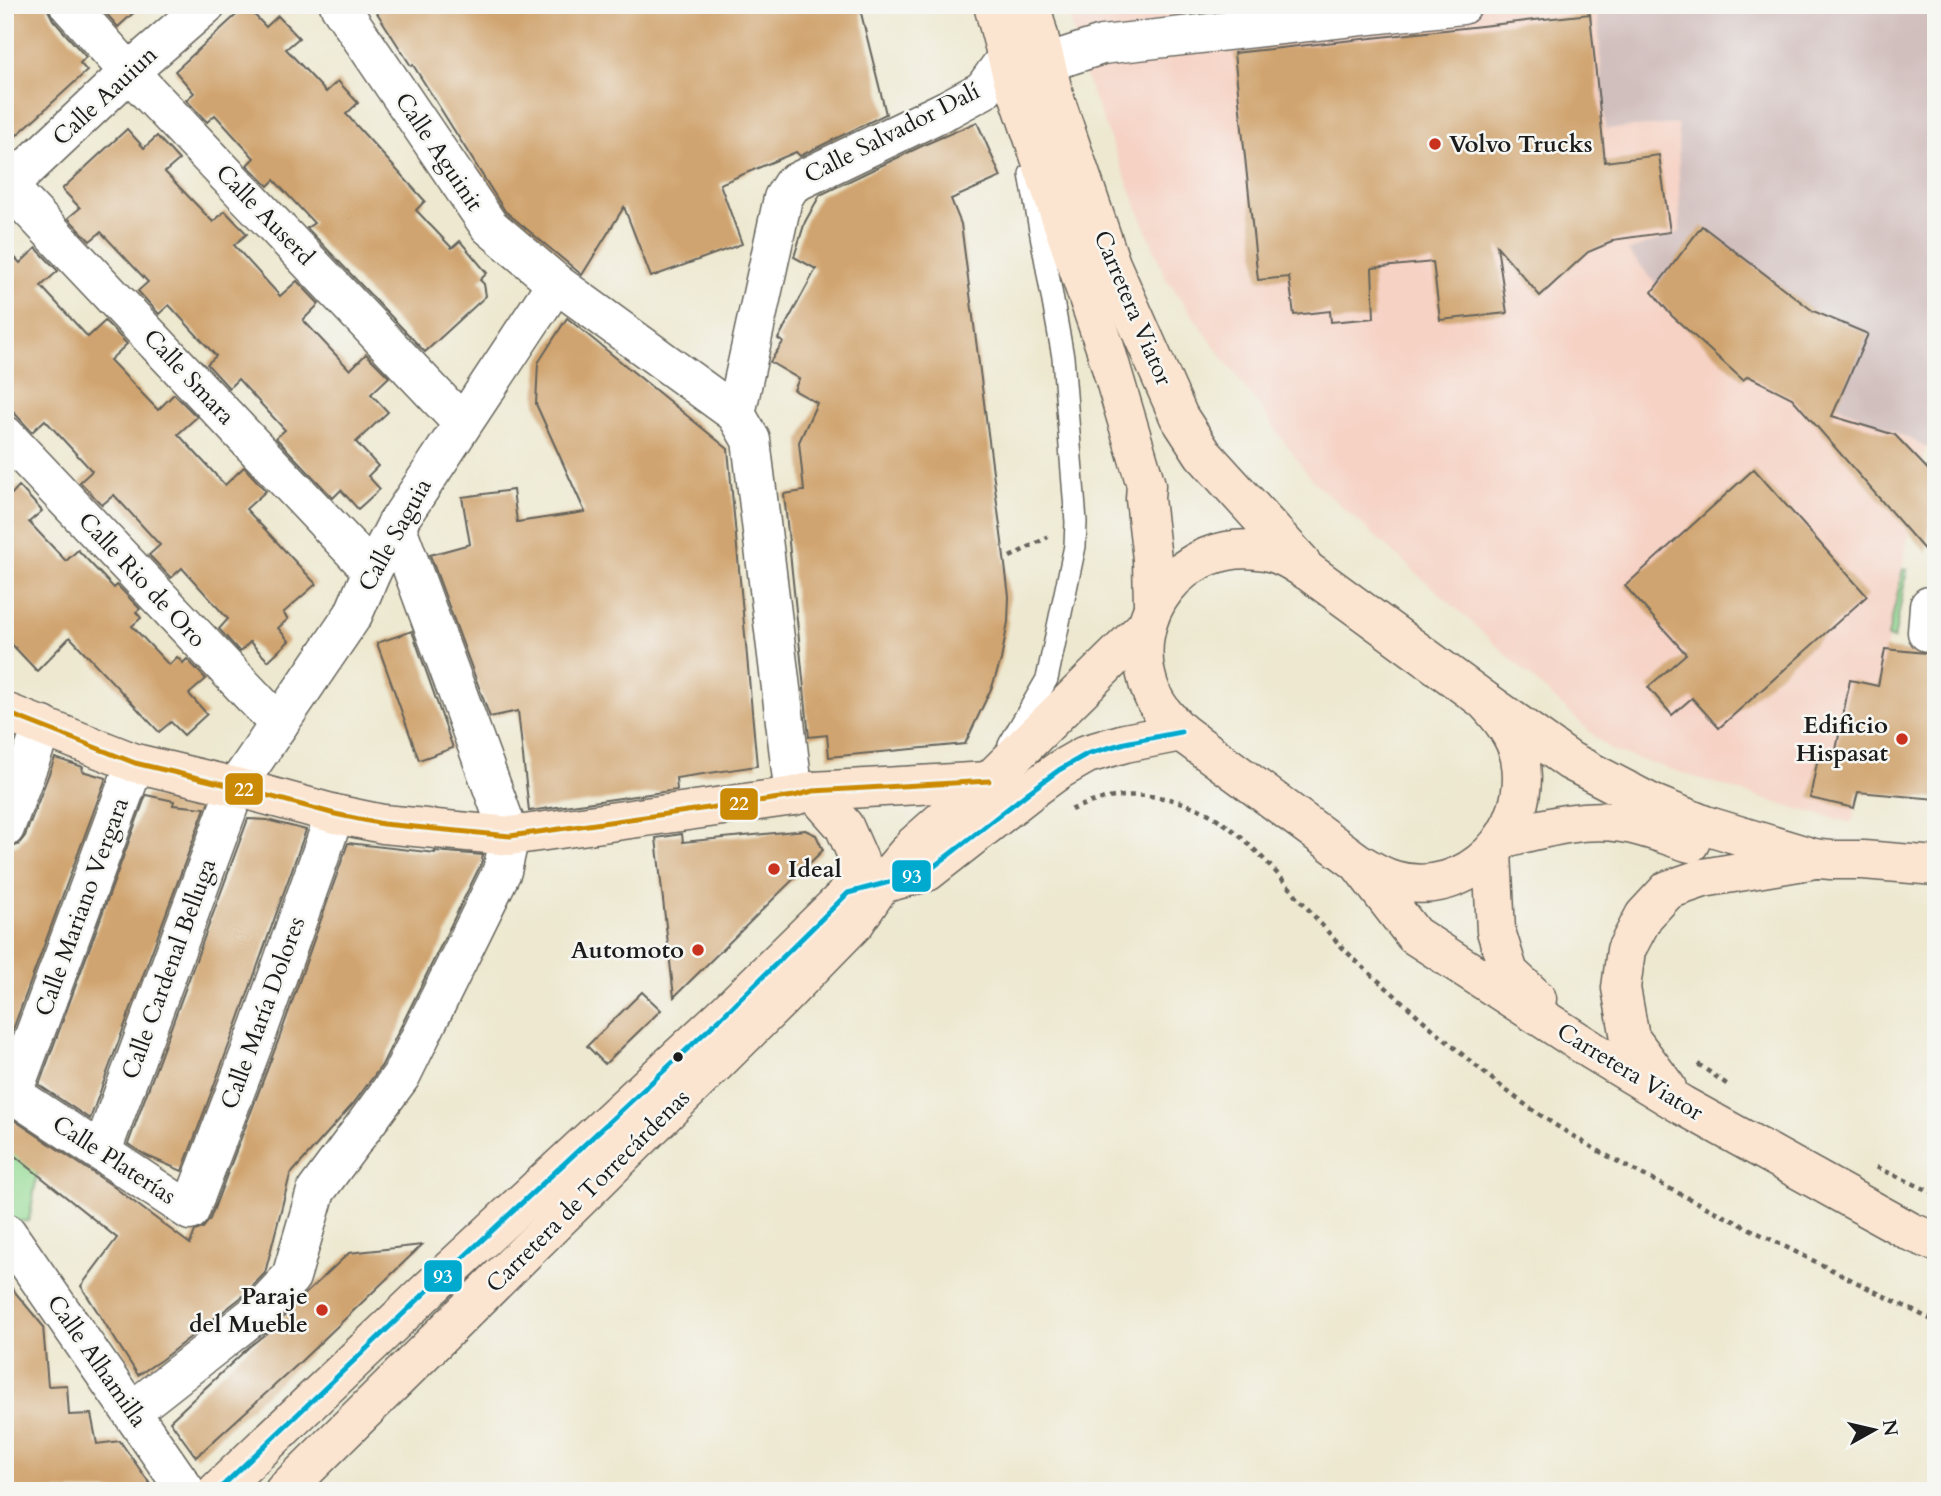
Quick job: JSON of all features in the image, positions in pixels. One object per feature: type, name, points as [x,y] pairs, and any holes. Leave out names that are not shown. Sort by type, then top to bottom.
[{"type":"main road","name":"Carretera Viator","points":[[993,5],[1022,65],[1146,485],[1145,499],[1152,559],[1149,617],[1143,652],[1145,675],[1165,716],[1181,732],[1356,861],[1414,934],[1593,1051],[1682,1105],[1911,1231],[1936,1242]]},
{"type":"main road","name":"Carretera Viator","points":[[1022,65],[1031,5]]},
{"type":"main road","name":"Carretera Viator","points":[[1022,65],[1055,99],[1111,264],[1179,417],[1203,454],[1309,572]]},
{"type":"main road","name":"Carretera de Torrecárdenas","points":[[284,1491],[837,942],[855,923],[870,886],[989,781],[1149,617],[1165,588],[1181,572],[1200,559],[1245,549],[1268,552],[1289,559],[1309,572]]},
{"type":"main road","points":[[1309,572],[1570,761],[1651,803],[1705,825],[1817,859]]},
{"type":"main road","points":[[1484,701],[1500,716],[1512,736],[1520,758],[1520,803],[1498,846],[1496,931],[1509,973],[1593,1051]]},
{"type":"main road","points":[[5,712],[135,763],[335,814],[383,824],[510,836],[804,793],[989,781]]},
{"type":"main road","points":[[217,1491],[726,1013],[848,893],[927,872],[1039,784],[1087,754],[1181,732]]},
{"type":"main road","points":[[804,793],[844,826],[870,886]]},
{"type":"main road","points":[[1356,861],[1375,873],[1397,881],[1442,881],[1464,873],[1498,846],[1556,825],[1584,821],[1624,823],[1698,845],[1817,859],[1936,866]]},
{"type":"main road","points":[[1682,1105],[1630,1038],[1621,988],[1626,950],[1644,916],[1668,890],[1703,878],[1817,859]]},
{"type":"main road","points":[[461,1260],[491,1287]]},
{"type":"street","name":"Calle Auserd","points":[[69,5],[129,72],[463,423]]},
{"type":"street","name":"Calle Aauiun","points":[[6,186],[206,5]]},
{"type":"street","name":"Calle Aguinit","points":[[340,5],[489,226],[556,284]]},
{"type":"street","points":[[1022,65],[1102,45],[1462,5]]},
{"type":"street","name":"Calle Salvador Dalí","points":[[736,414],[783,198],[792,184],[948,109],[1022,65]]},
{"type":"street","name":"Calle Smara","points":[[6,186],[372,570]]},
{"type":"street","points":[[556,284],[736,414],[751,440],[804,793]]},
{"type":"street","name":"Calle Saguia","points":[[236,787],[353,615],[396,524],[556,284]]},
{"type":"street","name":"Calle Rio de Oro","points":[[5,435],[279,724]]},
{"type":"street","points":[[132,1411],[258,1312],[291,1277],[316,1191],[401,1076],[502,871],[510,836],[396,524]]},
{"type":"street","points":[[5,828],[43,726]]},
{"type":"street","name":"Calle Mariano Vergara","points":[[10,1087],[135,763]]},
{"type":"street","name":"Calle Cardenal Belluga","points":[[102,1151],[236,787]]},
{"type":"street","name":"Calle María Dolores","points":[[190,1211],[259,1029],[335,814]]},
{"type":"street","name":"Calle Platerías","points":[[10,1087],[25,1102],[190,1211]]},
{"type":"street","name":"Calle Alhamilla","points":[[5,1233],[186,1491]]},
{"type":"lane","points":[[989,781],[1047,679],[1075,546],[1076,522],[1063,357],[1022,65]]},
{"type":"path","points":[[1068,811],[1088,802],[1120,796],[1154,795],[1177,800],[1209,815],[1260,857],[1350,955],[1512,1095],[1558,1126],[1639,1173],[1936,1322]]},
{"type":"path","points":[[1690,1058],[1738,1092]]},
{"type":"path","points":[[1866,1163],[1936,1194]]},
{"type":"shaded area","points":[[1066,5],[1597,5],[1605,129],[1678,124],[1681,232],[1629,251],[1709,346],[1926,446],[1852,823],[1786,806],[1610,750],[1312,480],[1166,279],[1088,83]]},
{"type":"shaded area","points":[[1597,5],[1936,5],[1936,451],[1709,346],[1628,251],[1680,232],[1678,124],[1605,129]]},
{"type":"green space","points":[[1903,569],[1907,569],[1894,639],[1888,637]]},
{"type":"green space","points":[[5,1143],[38,1168],[29,1221],[5,1222]]},
{"type":"building","points":[[5,5],[48,5],[53,20],[86,57],[80,63],[87,71],[5,146]]},
{"type":"building","points":[[99,5],[142,5],[118,27]]},
{"type":"building","points":[[372,5],[859,5],[886,114],[800,156],[796,152],[720,184],[742,244],[651,277],[624,207],[582,275],[505,211]]},
{"type":"building","points":[[246,6],[266,27],[278,16],[299,38],[286,49],[326,92],[338,81],[358,103],[346,114],[425,201],[416,210],[452,248],[460,241],[487,273],[480,280],[484,284],[486,296],[425,352],[307,228],[314,223],[274,180],[268,186],[247,165],[254,158],[215,115],[207,122],[186,100],[194,93],[175,71]]},
{"type":"building","points":[[1590,14],[1605,162],[1659,155],[1670,232],[1612,240],[1588,252],[1540,296],[1497,246],[1507,313],[1440,320],[1433,262],[1372,268],[1374,318],[1331,322],[1330,311],[1294,315],[1289,277],[1258,280],[1234,53]]},
{"type":"building","points":[[977,122],[1001,177],[951,199],[961,224],[1009,596],[1008,622],[1001,660],[992,687],[965,744],[829,757],[827,735],[809,737],[784,494],[804,491],[799,442],[817,403],[794,390],[799,379],[770,362],[783,342],[778,339],[816,269],[794,257],[805,222],[820,195]]},
{"type":"building","points":[[127,129],[144,148],[157,136],[179,160],[165,172],[213,222],[225,211],[247,234],[234,245],[280,296],[297,281],[319,304],[303,320],[350,370],[366,354],[389,377],[371,394],[388,412],[356,442],[378,466],[368,476],[380,489],[358,509],[341,490],[333,498],[276,438],[285,430],[238,379],[229,388],[207,364],[216,356],[169,305],[159,314],[138,291],[148,282],[101,232],[90,241],[68,218],[80,208],[62,189]]},
{"type":"building","points":[[1702,226],[1813,311],[1868,334],[1832,416],[1895,435],[1936,478],[1936,516],[1930,516],[1927,553],[1792,398],[1748,376],[1743,380],[1671,315],[1652,292]]},
{"type":"building","points":[[5,247],[20,263],[36,248],[58,271],[41,286],[88,337],[105,321],[127,344],[110,360],[158,410],[174,394],[197,417],[178,434],[225,485],[244,467],[266,491],[246,509],[316,584],[283,613],[288,619],[278,628],[289,641],[268,661],[250,642],[240,652],[219,629],[228,619],[182,568],[171,578],[149,555],[160,545],[114,495],[102,505],[80,482],[92,471],[45,420],[32,432],[5,403]]},
{"type":"building","points":[[567,318],[728,449],[757,766],[676,778],[677,790],[529,811],[518,711],[490,717],[430,555],[470,544],[462,497],[513,490],[517,522],[585,512],[536,404],[538,363]]},
{"type":"building","points":[[1754,469],[1867,596],[1719,728],[1692,698],[1672,715],[1648,687],[1686,654],[1625,586]]},
{"type":"building","points":[[19,486],[42,511],[29,522],[66,561],[78,550],[114,588],[117,585],[140,609],[136,612],[141,618],[132,626],[169,665],[177,657],[183,663],[187,659],[206,679],[189,694],[207,714],[184,735],[171,722],[159,732],[70,637],[37,671],[5,637],[5,495],[8,498]]},
{"type":"building","points":[[412,631],[453,748],[419,760],[377,643]]},
{"type":"building","name":"Edificio Hispasat","points":[[1885,649],[1936,654],[1936,799],[1858,792],[1854,808],[1810,798],[1819,752],[1835,755],[1850,680],[1878,686]]},
{"type":"building","points":[[55,758],[83,767],[82,771],[106,778],[5,1051],[5,849],[18,845],[25,836]]},
{"type":"building","points":[[146,795],[174,801],[173,805],[205,808],[90,1119],[39,1085]]},
{"type":"building","points":[[248,819],[267,820],[306,830],[182,1171],[147,1156],[128,1144]]},
{"type":"building","points":[[805,830],[816,835],[823,850],[674,997],[656,838],[682,834],[683,842]]},
{"type":"building","points":[[348,843],[435,853],[483,855],[382,1065],[353,1104],[290,1175],[265,1273],[243,1296],[138,1375],[81,1286],[117,1238],[5,1148],[5,1114],[110,1184],[190,1244],[195,1231],[203,1228],[210,1219],[280,1036]]},
{"type":"building","points":[[642,992],[661,1010],[605,1064],[587,1046]]},
{"type":"building","name":"Paraje del Mueble","points":[[422,1245],[196,1457],[170,1421],[274,1327],[302,1297],[349,1253]]},
{"type":"building","points":[[5,1280],[43,1326],[48,1386],[67,1385],[69,1415],[91,1414],[97,1444],[120,1441],[155,1491],[5,1491]]},
{"type":"transit line","name":"22","points":[[5,712],[135,763],[335,814],[383,824],[510,836],[794,796],[813,791],[989,781]]},
{"type":"transit line","name":"93","points":[[217,1491],[726,1013],[848,893],[927,872],[1029,792],[1087,754],[1181,732]]},
{"type":"place","name":"Volvo Trucks","points":[[1435,144]]},
{"type":"place","name":"Edificio Hispasat","points":[[1902,739]]},
{"type":"place","name":"Ideal","points":[[774,869]]},
{"type":"place","name":"Automoto","points":[[698,950]]},
{"type":"place","name":"Paraje del Mueble","points":[[322,1310]]}]
